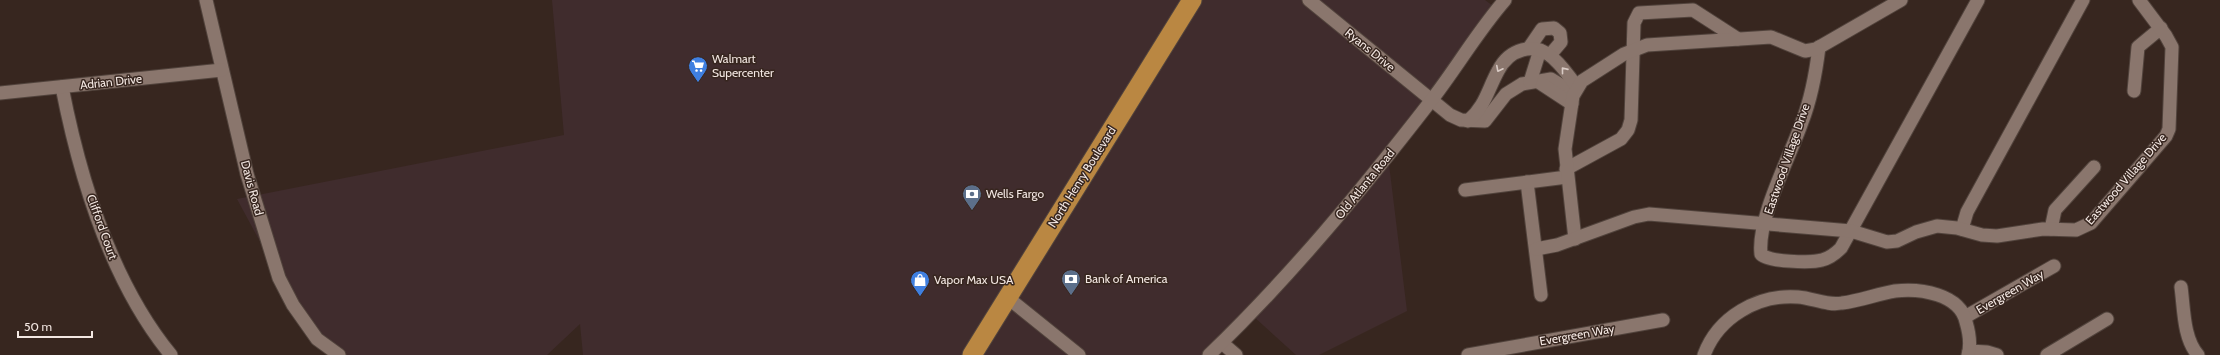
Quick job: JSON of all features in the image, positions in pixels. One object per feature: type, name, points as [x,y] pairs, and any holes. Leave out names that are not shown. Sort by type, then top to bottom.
[{"type":"highway","name":"North Henry Boulevard","points":[[972,355],[1192,0]]},
{"type":"street","name":"Davis Road","points":[[206,0],[247,174],[279,278],[293,305],[317,339],[339,355]]},
{"type":"street","name":"Ryans Drive","points":[[1309,0],[1431,100]]},
{"type":"street","name":"Old Atlanta Road","points":[[1209,355],[1302,261],[1362,190],[1431,100],[1486,22],[1505,0]]},
{"type":"street","points":[[1575,239],[1565,149],[1574,94],[1608,64],[1634,49],[1647,45],[1771,37],[1805,51],[1819,47],[1901,0]]},
{"type":"street","name":"Eastwood Village Drive","points":[[1819,47],[1803,121],[1765,224],[1761,251],[1762,256],[1767,259],[1811,262],[1823,260],[1837,252],[1851,231],[1978,0]]},
{"type":"street","points":[[1962,229],[1968,212],[2083,0]]},
{"type":"street","name":"Eastwood Village Drive","points":[[1536,248],[1557,245],[1634,217],[1649,214],[1851,231],[1887,242],[1897,241],[1916,232],[1937,226],[1962,229],[1982,235],[1997,236],[2051,229],[2076,230],[2091,223],[2166,136],[2169,129],[2172,47],[2139,0]]},
{"type":"street","points":[[1465,190],[1527,182],[1567,173],[1621,139],[1628,130],[1631,120],[1635,18],[1639,13],[1646,11],[1692,10],[1738,39]]},
{"type":"street","points":[[2134,91],[2138,47],[2160,28]]},
{"type":"street","points":[[1468,121],[1483,104],[1502,63],[1516,51],[1540,51]]},
{"type":"street","points":[[1540,51],[1574,94]]},
{"type":"street","points":[[1533,82],[1540,51]]},
{"type":"street","name":"Adrian Drive","points":[[0,93],[222,70]]},
{"type":"street","points":[[1431,100],[1457,119],[1468,121],[1485,121],[1511,90],[1533,82],[1574,94]]},
{"type":"street","name":"Clifford Court","points":[[62,87],[69,122],[102,231],[118,269],[153,333],[171,355]]},
{"type":"street","points":[[2051,229],[2055,210],[2094,167]]},
{"type":"street","points":[[1527,182],[1541,295]]},
{"type":"street","name":"Evergreen Way","points":[[1965,317],[2054,266]]},
{"type":"street","points":[[2181,287],[2189,338],[2193,349],[2198,355]]},
{"type":"street","name":"Evergreen Way","points":[[1704,355],[1713,337],[1736,313],[1756,303],[1782,297],[1805,297],[1829,303],[1841,304],[1890,292],[1913,291],[1950,300],[1959,306],[1965,317],[1968,353],[1987,352],[1997,355]]},
{"type":"street","points":[[1008,298],[1079,355]]},
{"type":"street","points":[[2046,355],[2107,319]]},
{"type":"street","name":"Evergreen Way","points":[[1468,355],[1663,320]]},
{"type":"street","points":[[1222,343],[1236,355]]},
{"type":"shaded area","points":[[552,0],[1485,0],[1493,6],[1388,156],[1407,311],[1319,355],[1296,355],[1253,316],[1211,355],[583,355],[580,324],[547,355],[341,355],[301,318],[237,199],[564,135]]},
{"type":"place","name":"Walmart Supercenter","points":[[698,83]]},
{"type":"place","name":"Wells Fargo","points":[[972,211]]},
{"type":"place","name":"Bank of America","points":[[1071,296]]},
{"type":"place","name":"Vapor Max USA","points":[[920,297]]}]
